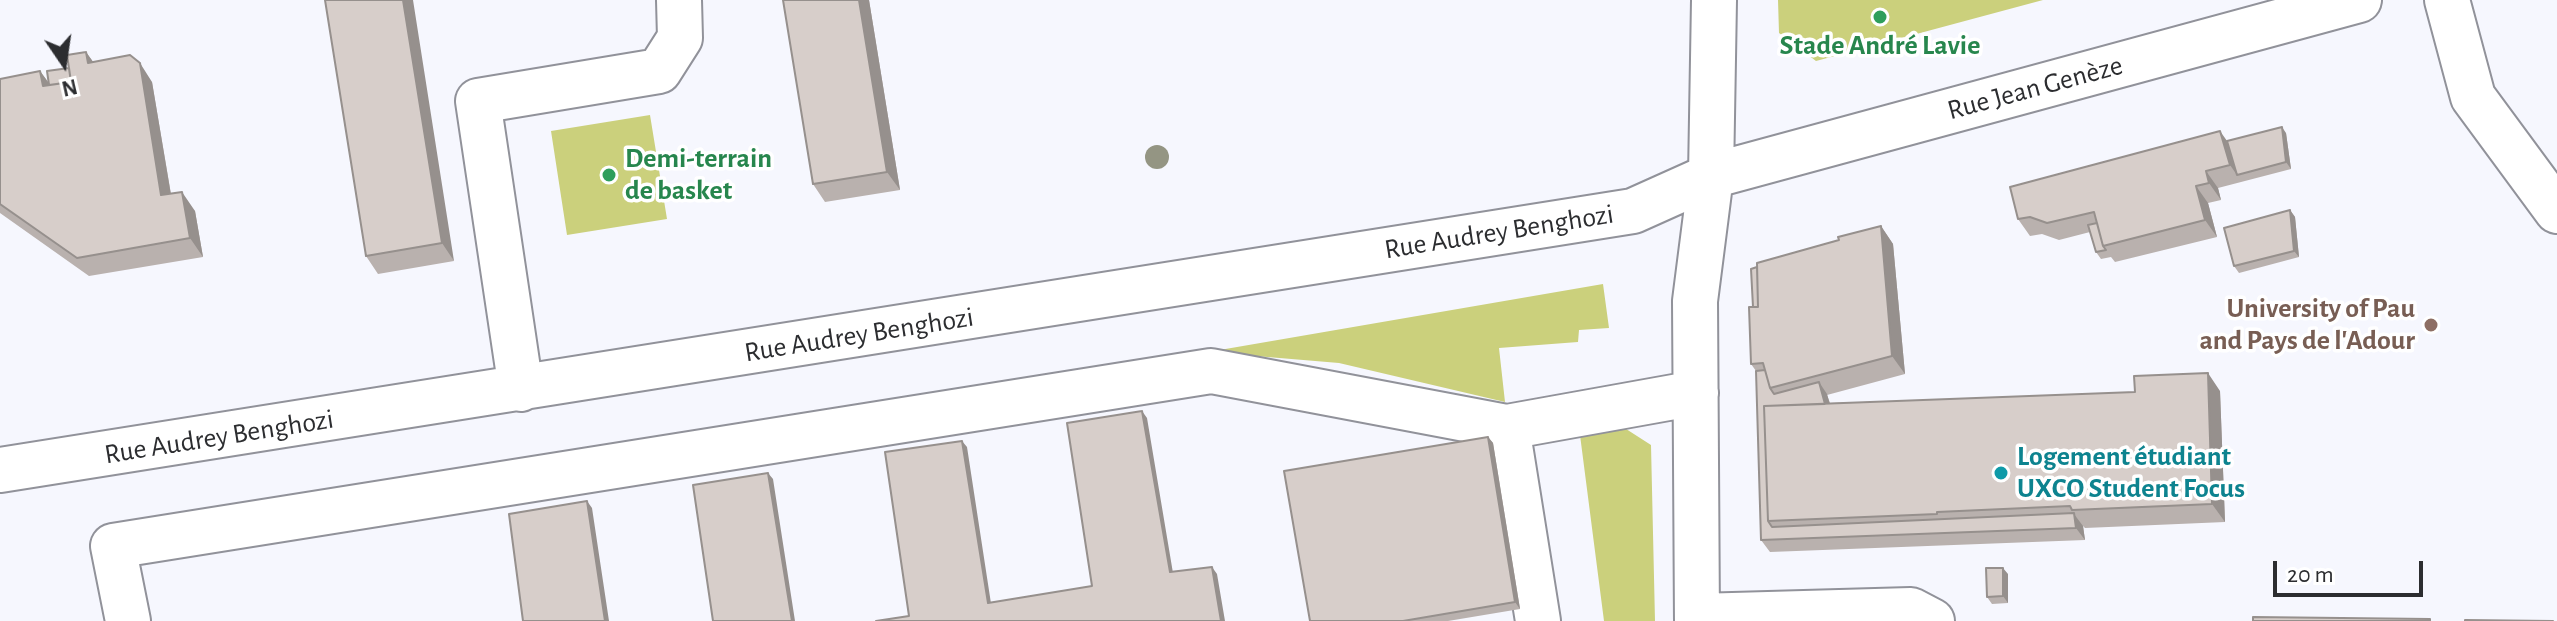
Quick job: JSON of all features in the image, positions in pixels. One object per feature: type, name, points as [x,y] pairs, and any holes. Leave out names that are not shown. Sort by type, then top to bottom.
[{"type":"street","points":[[521,389],[478,101],[659,71],[680,38],[679,0]]},
{"type":"street","points":[[1714,0],[1711,176],[1695,301],[1697,619],[1911,610],[1932,621]]},
{"type":"street","name":"Rue Jean Genèze","points":[[1711,176],[2359,0]]},
{"type":"street","points":[[2447,0],[2473,97],[2557,211]]},
{"type":"street","name":"Rue Audrey Benghozi","points":[[0,470],[1633,211],[1711,176]]},
{"type":"street","points":[[128,621],[113,546],[1186,374],[1211,371],[1507,427],[1696,393]]},
{"type":"street","points":[[1507,427],[1538,621]]},
{"type":"green space","name":"Stade André Lavie","points":[[1778,0],[2043,0],[1816,61],[1779,33]]},
{"type":"green space","name":"Demi-terrain de basket","points":[[650,115],[667,219],[567,235],[551,131]]},
{"type":"green space","points":[[1603,284],[1609,328],[1579,330],[1578,342],[1499,348],[1505,402],[1339,363],[1208,352]]},
{"type":"green space","points":[[1623,427],[1651,445],[1655,621],[1604,621],[1580,435]]},
{"type":"building","points":[[325,0],[403,0],[442,243],[366,256]]},
{"type":"building","points":[[783,0],[859,0],[887,172],[813,184]]},
{"type":"building","points":[[86,52],[88,63],[130,55],[140,63],[161,195],[182,192],[190,238],[77,258],[0,204],[0,79],[40,71],[43,86],[71,82],[67,55]]},
{"type":"building","points":[[69,68],[71,82],[49,85],[47,71]]},
{"type":"building","points":[[2282,127],[2286,162],[2237,175],[2227,141]]},
{"type":"building","points":[[2220,131],[2230,165],[2206,171],[2209,183],[2196,186],[2205,220],[2103,246],[2094,212],[2047,223],[2030,217],[2018,219],[2010,187]]},
{"type":"building","points":[[2290,210],[2294,251],[2234,266],[2224,228]]},
{"type":"building","points":[[2097,223],[2106,250],[2096,252],[2088,225]]},
{"type":"building","points":[[1881,226],[1892,356],[1770,388],[1763,363],[1751,364],[1749,307],[1758,307],[1757,263]]},
{"type":"building","points":[[1757,267],[1758,307],[1753,307],[1751,269]]},
{"type":"building","points":[[1765,370],[1774,394],[1819,382],[1825,404],[1764,406],[1768,521],[1772,527],[2074,513],[2076,528],[1761,540],[1756,371]]},
{"type":"building","name":"Logement étudiant UXCO Student Focus","points":[[2208,373],[2212,504],[2072,510],[2070,506],[1768,521],[1764,406],[2135,392],[2134,376]]},
{"type":"building","points":[[1142,411],[1170,572],[1212,567],[1221,621],[876,621],[909,616],[885,452],[962,441],[988,603],[1092,586],[1067,423]]},
{"type":"building","points":[[1488,437],[1515,602],[1403,621],[1310,621],[1284,471]]},
{"type":"building","points":[[768,473],[792,621],[713,621],[693,485]]},
{"type":"building","points":[[587,501],[605,621],[523,621],[509,514]]},
{"type":"building","points":[[1986,568],[2003,568],[2003,596],[1987,597]]},
{"type":"building","points":[[2253,617],[2430,619],[2430,621],[2253,621]]},
{"type":"building","points":[[2465,620],[2553,621],[2465,621]]},
{"type":"place","name":"Stade André Lavie","points":[[1880,17]]},
{"type":"place","name":"Demi-terrain de basket","points":[[609,175]]},
{"type":"place","name":"University of Pau and Pays de l'Adour","points":[[2431,325]]},
{"type":"place","name":"Logement étudiant UXCO Student Focus","points":[[2001,473]]}]
